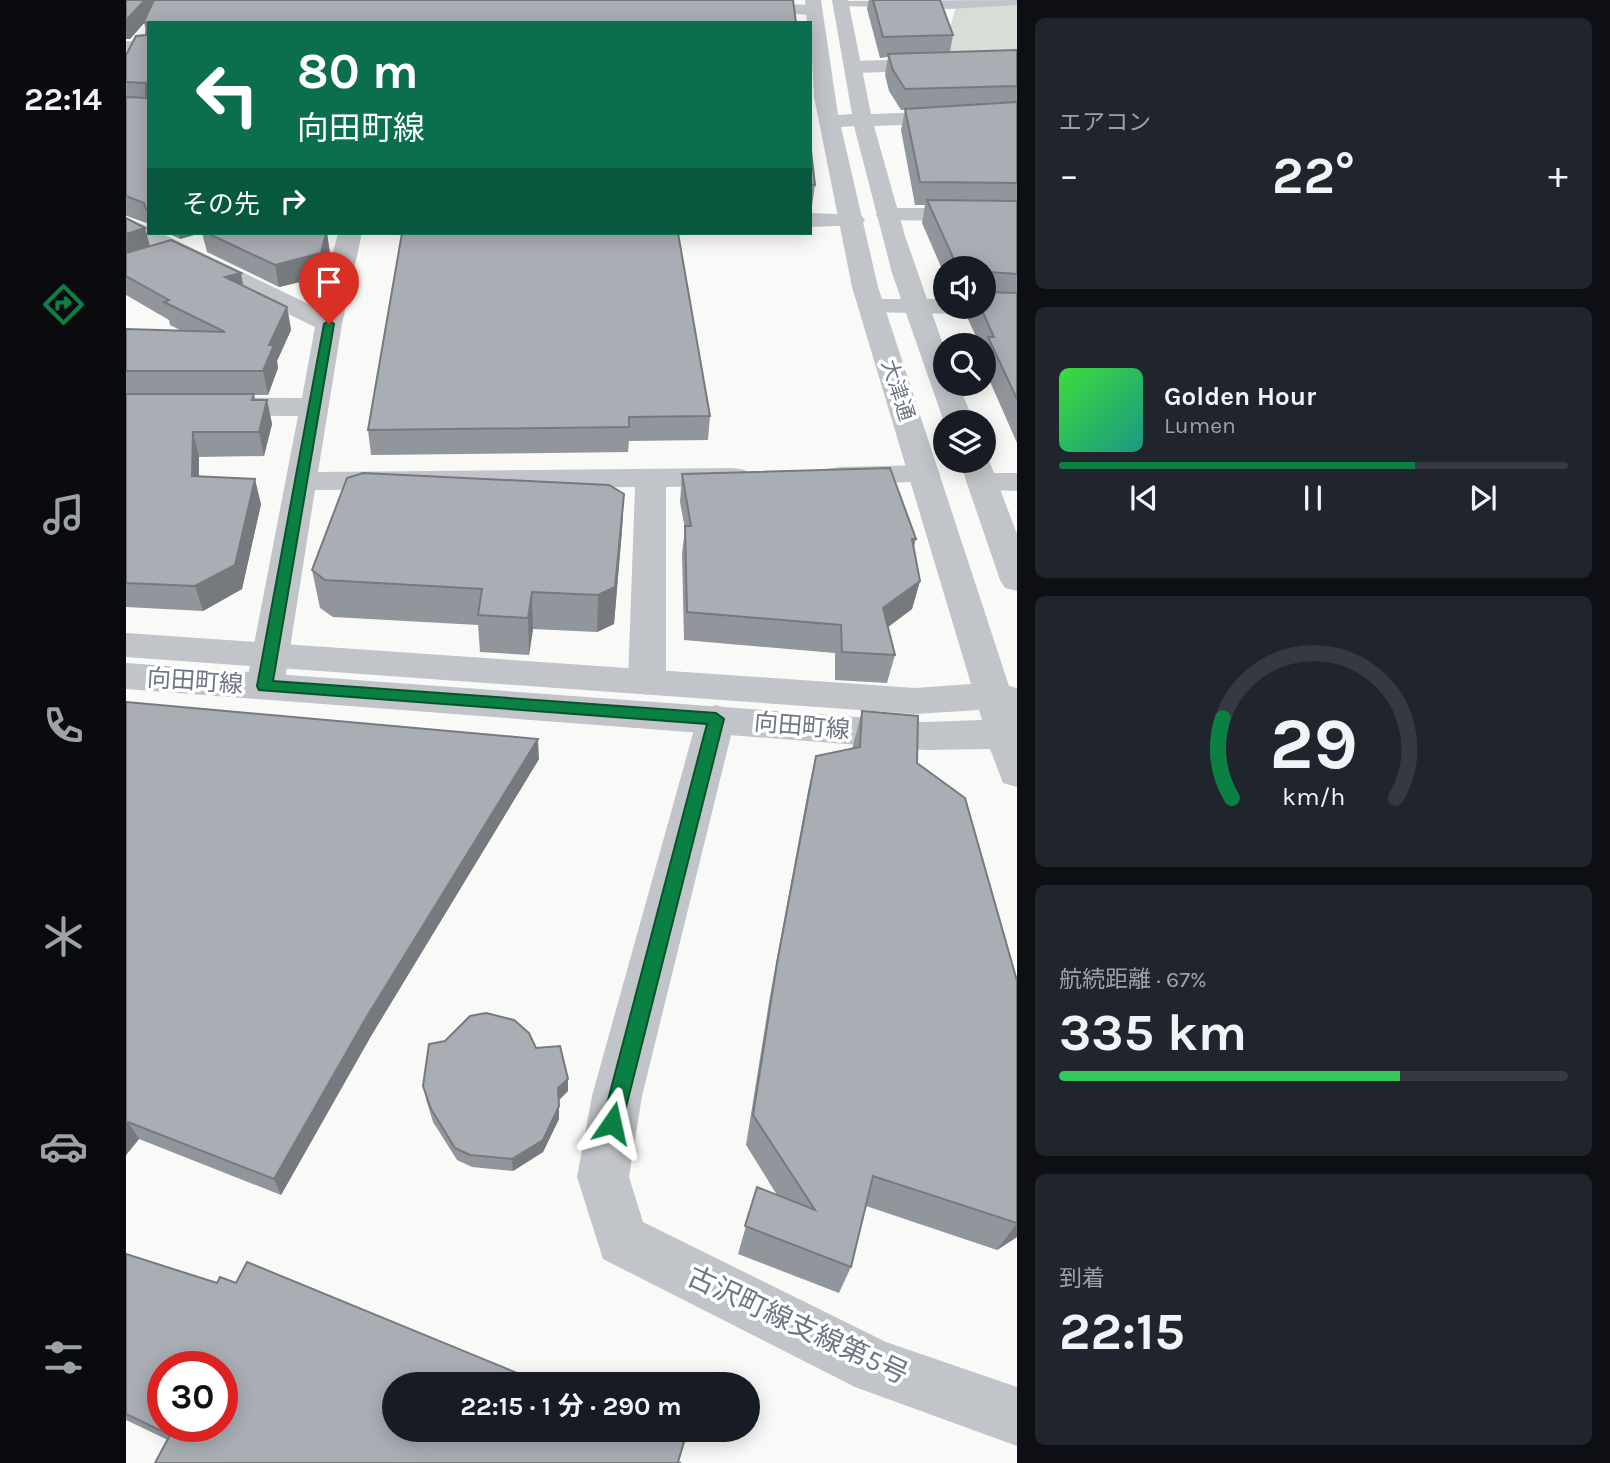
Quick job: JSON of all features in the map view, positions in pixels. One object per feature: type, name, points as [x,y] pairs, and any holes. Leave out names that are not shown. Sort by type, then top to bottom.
[{"type":"street","points":[[840,1],[1017,0]]},
{"type":"street","name":"大津通","points":[[840,1],[863,121],[888,215],[915,307],[954,410]]},
{"type":"street","points":[[943,26],[950,2]]},
{"type":"street","points":[[729,8],[814,5]]},
{"type":"street","name":"大津通","points":[[814,5],[820,121],[853,220],[865,288],[925,474],[1008,715],[1017,772]]},
{"type":"street","points":[[126,46],[147,47]]},
{"type":"street","points":[[854,66],[934,56],[1017,62]]},
{"type":"street","points":[[820,121],[1017,116]]},
{"type":"street","points":[[888,215],[1017,215]]},
{"type":"street","points":[[812,220],[853,220]]},
{"type":"street","points":[[126,225],[329,324]]},
{"type":"street","points":[[267,671],[329,324],[349,235]]},
{"type":"street","points":[[152,260],[204,242]]},
{"type":"street","points":[[872,307],[1017,307]]},
{"type":"street","points":[[126,406],[315,407]]},
{"type":"street","points":[[979,473],[1017,580]]},
{"type":"street","points":[[985,473],[1017,482]]},
{"type":"street","points":[[814,476],[925,474]]},
{"type":"street","points":[[302,481],[760,477]]},
{"type":"street","points":[[647,682],[651,479]]},
{"type":"street","name":"向田町線","points":[[126,645],[267,671],[716,719],[925,736],[1008,715]]},
{"type":"street","name":"向田町線","points":[[126,676],[267,671],[647,682],[915,701],[1008,715]]},
{"type":"street","name":"古沢町線支線第5号","points":[[716,719],[617,1096],[603,1177],[622,1240],[875,1367],[1017,1416]]},
{"type":"shaded area","points":[[958,0],[1017,2],[1017,56],[942,55]]},
{"type":"building","points":[[126,0],[145,0],[126,20]]},
{"type":"building","points":[[154,0],[793,0],[796,21],[147,21],[147,24],[144,21]]},
{"type":"building","points":[[873,0],[940,0],[953,35],[883,37]]},
{"type":"building","points":[[147,24],[147,209],[144,203],[126,196],[126,97],[146,98],[146,83],[126,82],[126,55],[136,36],[146,35]]},
{"type":"building","points":[[1017,50],[1017,86],[905,89],[893,70],[888,54]]},
{"type":"building","points":[[1017,102],[1017,183],[920,182],[905,109]]},
{"type":"building","points":[[812,159],[815,185],[812,184]]},
{"type":"building","points":[[927,200],[1017,201],[1017,274],[996,272],[996,256],[952,256]]},
{"type":"building","points":[[126,218],[145,228],[126,234]]},
{"type":"building","points":[[211,235],[326,235],[321,253],[275,265]]},
{"type":"building","points":[[402,235],[678,235],[710,416],[629,417],[629,427],[368,430]]},
{"type":"building","points":[[171,240],[241,273],[225,277],[287,307],[269,345],[274,345],[263,371],[126,371],[126,329],[225,332],[164,302],[169,300],[126,276],[126,253]]},
{"type":"building","points":[[996,292],[1017,293],[1017,399],[996,354],[996,333],[992,333],[986,319],[996,319]]},
{"type":"building","points":[[126,394],[254,394],[252,400],[267,400],[259,432],[193,432],[192,476],[255,479],[235,565],[195,586],[126,583]]},
{"type":"building","points":[[890,468],[916,539],[912,539],[920,581],[883,608],[895,655],[842,652],[841,625],[687,612],[685,526],[691,526],[682,474]]},
{"type":"building","points":[[363,473],[609,485],[624,494],[615,587],[598,595],[532,592],[528,618],[478,615],[482,589],[325,580],[312,570],[347,478]]},
{"type":"building","points":[[126,702],[538,739],[366,1018],[274,1179],[128,1122],[126,1125]]},
{"type":"building","points":[[862,711],[918,716],[917,763],[965,798],[1017,981],[1017,1223],[873,1176],[851,1267],[745,1226],[757,1187],[815,1210],[753,1115],[777,963],[816,756],[860,747]]},
{"type":"building","points":[[486,1013],[514,1020],[529,1033],[536,1048],[560,1046],[568,1079],[558,1088],[559,1106],[543,1140],[512,1159],[470,1155],[455,1148],[431,1109],[423,1086],[429,1044],[445,1041],[470,1016]]},
{"type":"building","points":[[126,1254],[217,1283],[220,1277],[236,1283],[247,1262],[515,1372],[382,1372],[382,1442],[684,1442],[678,1462],[681,1463],[155,1463],[166,1442],[238,1442],[238,1351],[147,1351],[147,1424],[126,1414]]},
{"type":"route","points":[[329,324],[265,686],[716,719],[612,1123]]}]
